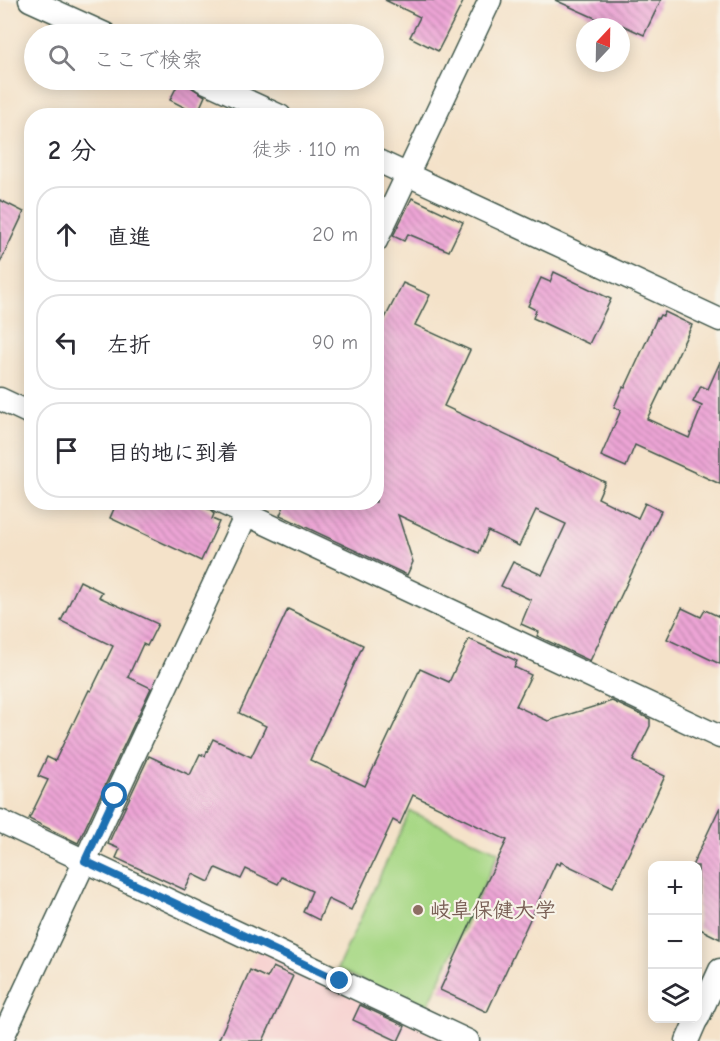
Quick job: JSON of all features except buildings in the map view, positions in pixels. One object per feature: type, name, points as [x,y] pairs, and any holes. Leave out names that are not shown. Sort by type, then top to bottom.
[{"type":"street","points":[[30,0],[83,24]]},
{"type":"street","points":[[384,224],[490,0]]},
{"type":"street","points":[[224,90],[263,108]]},
{"type":"street","points":[[384,164],[720,320]]},
{"type":"street","points":[[0,399],[24,410]]},
{"type":"street","points":[[1,1041],[249,510]]},
{"type":"street","points":[[251,510],[720,736]]},
{"type":"street","points":[[0,821],[468,1041]]},
{"type":"street","points":[[702,1009],[720,970]]},
{"type":"street","points":[[687,1041],[696,1023]]},
{"type":"shaded area","points":[[258,949],[450,1041],[215,1041]]},
{"type":"green space","name":"岐阜保健大学","points":[[410,811],[499,852],[426,1010],[337,969]]},
{"type":"place","name":"岐阜保健大学","points":[[418,910]]},
{"type":"route","points":[[115,796],[85,861],[340,981]]}]
